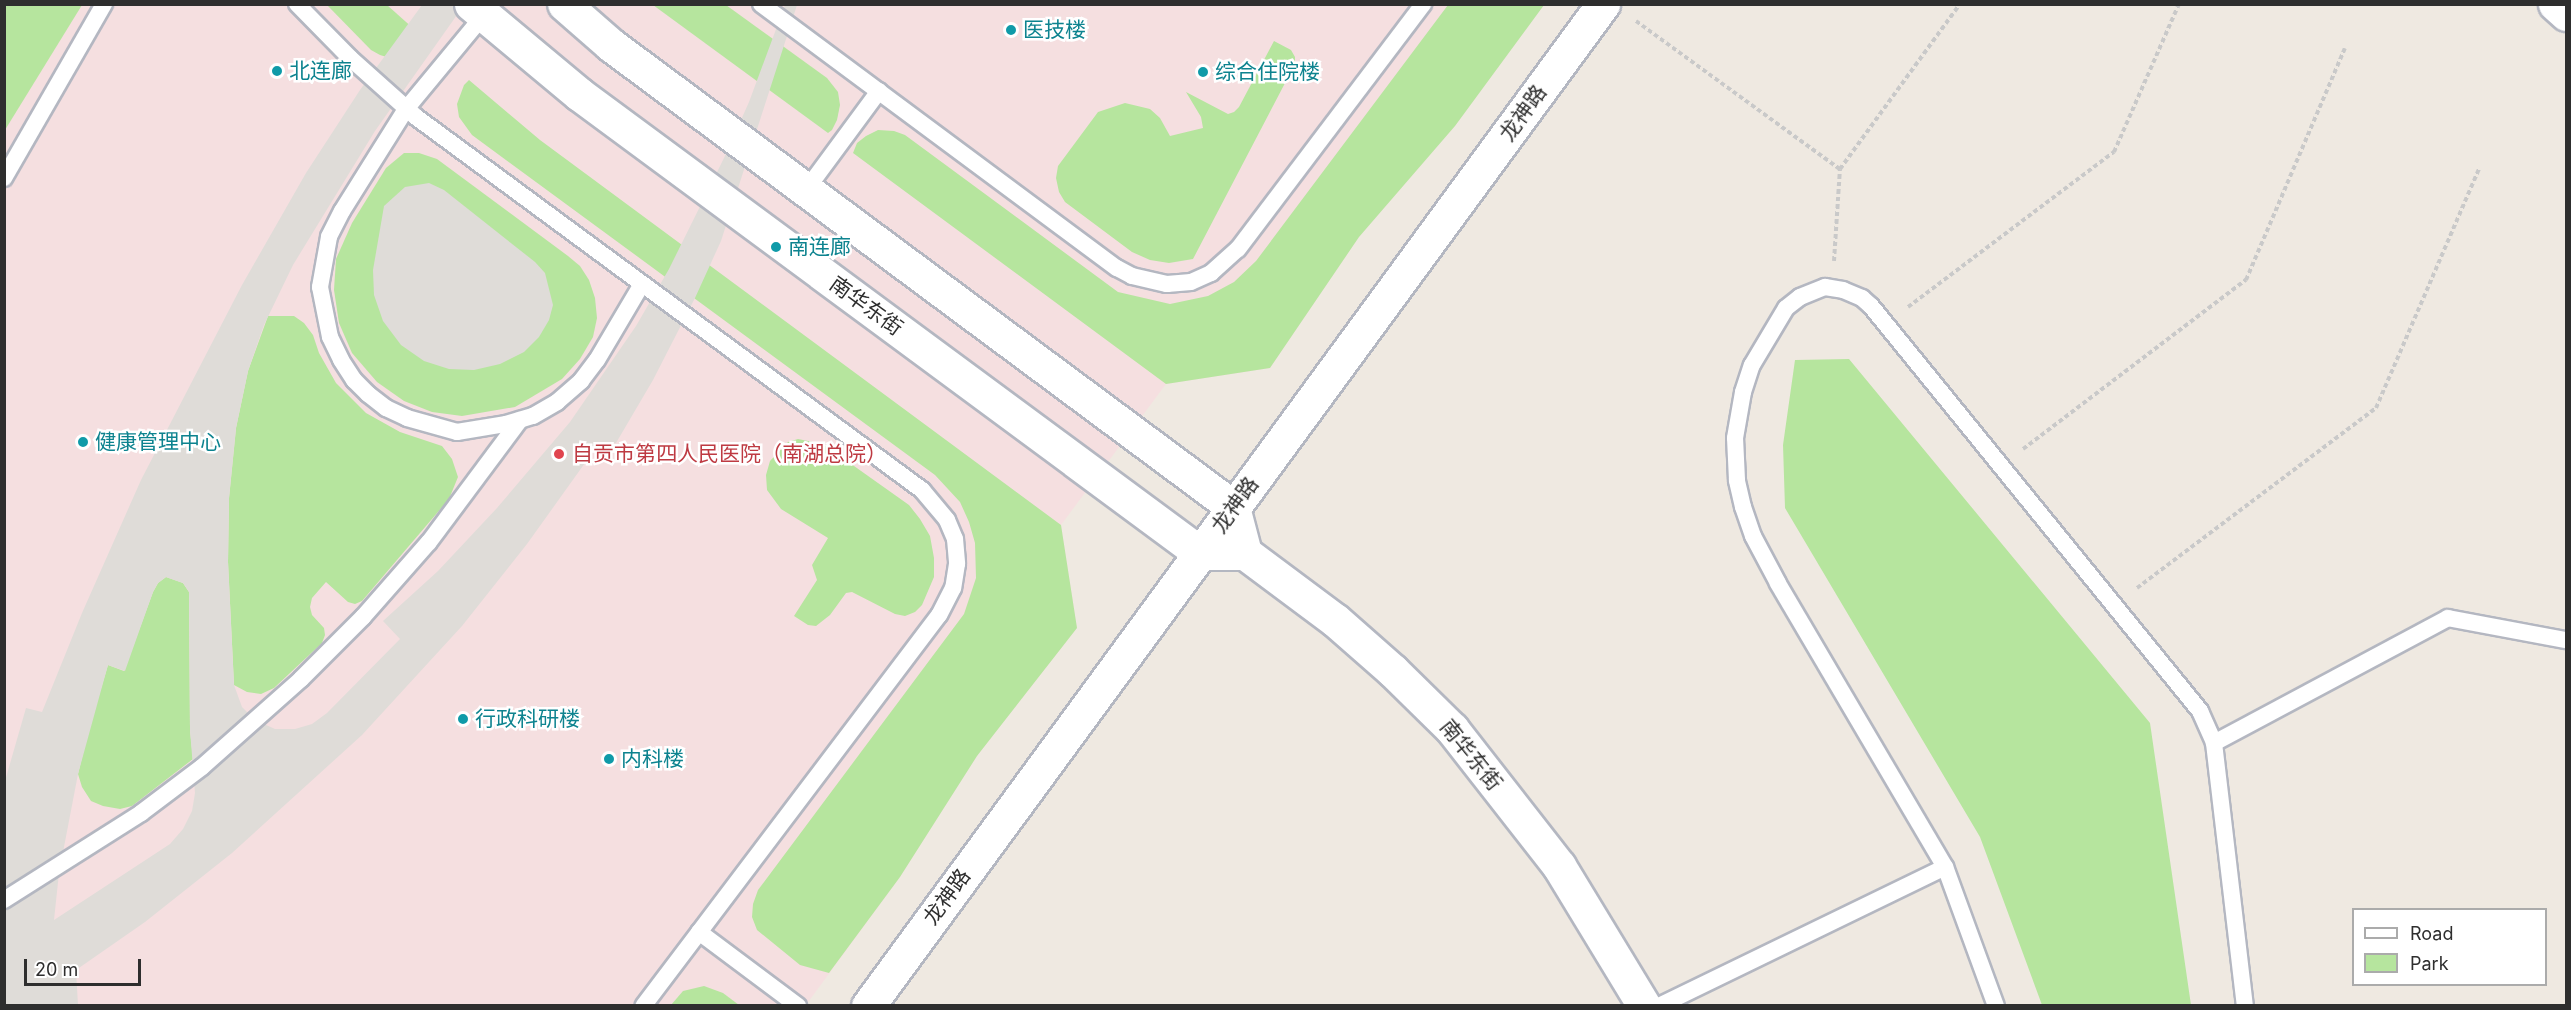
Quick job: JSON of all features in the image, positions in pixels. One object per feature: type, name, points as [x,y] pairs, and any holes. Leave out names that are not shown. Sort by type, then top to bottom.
[{"type":"street","points":[[564,4],[611,45],[1233,507],[1245,553],[1200,553]]},
{"type":"street","name":"龙神路","points":[[868,1005],[1603,4]]},
{"type":"street","points":[[2555,4],[2566,14]]},
{"type":"street","name":"南华东街","points":[[477,10],[579,94],[1200,553]]},
{"type":"street","name":"南华东街","points":[[1245,553],[1335,620],[1393,670],[1452,729],[1559,866],[1644,1005]]},
{"type":"lane","points":[[4,178],[104,4]]},
{"type":"lane","points":[[297,4],[350,58],[406,109],[922,490],[947,520],[955,539],[957,564],[953,588],[939,615],[643,1005]]},
{"type":"lane","points":[[767,6],[1118,268],[1132,276],[1167,284],[1191,282],[1211,273],[1238,249],[1423,4]]},
{"type":"lane","points":[[477,10],[406,109],[342,211],[329,237],[320,287],[330,338],[354,380],[386,408],[407,418],[457,432],[480,430],[520,420],[557,402],[581,381],[597,360],[642,284]]},
{"type":"lane","points":[[806,190],[879,91]]},
{"type":"lane","points":[[1996,1005],[1945,867],[1778,583],[1753,536],[1737,480],[1736,438],[1743,392],[1752,365],[1786,308],[1800,297],[1825,287],[1862,298],[1886,324],[2200,711],[2214,743],[2245,1005]]},
{"type":"lane","points":[[4,900],[81,853],[176,787],[249,728],[301,680],[363,617],[429,542],[520,420]]},
{"type":"lane","points":[[2214,743],[2448,618],[2566,640]]},
{"type":"lane","points":[[1659,1005],[1945,867]]},
{"type":"lane","points":[[699,932],[798,1005]]},
{"type":"path","points":[[1832,288],[1840,169],[1960,4]]},
{"type":"path","points":[[1886,324],[2114,152],[2179,4]]},
{"type":"path","points":[[1633,18],[1840,169]]},
{"type":"path","points":[[2001,466],[2246,280],[2345,48]]},
{"type":"path","points":[[2115,605],[2376,408],[2479,169]]},
{"type":"shaded area","name":"自贡市第四人民医院（南湖总院）","points":[[5,5],[1544,5],[1455,126],[1359,237],[1270,368],[1166,384],[1061,525],[1077,628],[977,756],[900,877],[806,1005],[5,1006]]},
{"type":"shaded area","points":[[422,5],[464,5],[375,131],[293,265],[264,325],[248,371],[236,428],[229,498],[228,562],[234,685],[242,707],[255,720],[275,729],[295,729],[312,724],[327,713],[400,639],[383,621],[438,571],[497,508],[570,422],[636,326],[669,269],[749,102],[785,5],[797,5],[721,241],[653,380],[616,443],[601,444],[595,449],[527,544],[462,626],[362,735],[232,853],[145,922],[76,970],[78,1005],[5,1006],[5,781],[26,708],[42,712],[82,613],[141,480],[242,285],[306,173],[360,90]],"holes":[[[166,577],[183,583],[189,592],[190,730],[195,793],[192,811],[183,829],[170,844],[54,920],[59,873],[78,774],[108,665],[125,671],[158,583]]]},
{"type":"shaded area","points":[[429,183],[444,190],[535,262],[545,273],[553,305],[549,320],[539,337],[524,352],[500,364],[474,370],[449,369],[424,361],[401,345],[383,321],[374,295],[373,270],[384,206],[405,187]]},
{"type":"green space","points":[[5,5],[82,5],[5,130]]},
{"type":"green space","points":[[327,5],[387,5],[424,38],[390,58],[380,55],[371,50]]},
{"type":"green space","points":[[653,5],[726,5],[827,78],[838,92],[840,105],[832,130],[828,133]]},
{"type":"green space","points":[[1448,5],[1544,5],[1455,126],[1359,237],[1270,368],[1166,384],[853,153],[857,143],[878,130],[894,131],[905,135],[1118,292],[1170,304],[1208,296],[1234,282],[1256,261]]},
{"type":"green space","points":[[1274,41],[1291,50],[1295,57],[1295,64],[1193,259],[1169,263],[1150,260],[1132,252],[1065,202],[1059,192],[1056,178],[1058,166],[1098,112],[1125,103],[1150,109],[1160,118],[1170,136],[1203,128],[1201,117],[1186,92],[1228,114],[1234,112],[1239,107]]},
{"type":"green space","points":[[469,80],[540,140],[1061,525],[1077,628],[977,756],[900,877],[829,973],[800,965],[757,930],[752,917],[753,904],[758,890],[964,614],[976,578],[975,543],[969,522],[960,502],[935,475],[472,135],[459,117],[457,104],[464,85]]},
{"type":"green space","points":[[404,153],[419,153],[437,159],[568,256],[580,266],[589,280],[595,298],[597,318],[593,337],[580,359],[562,379],[515,407],[462,416],[432,412],[404,401],[377,382],[352,353],[339,323],[334,290],[336,259],[352,223],[386,168]]},
{"type":"green space","points":[[268,316],[294,316],[304,323],[313,335],[319,353],[336,383],[366,413],[400,432],[442,446],[452,459],[458,477],[449,499],[362,601],[355,604],[348,602],[326,582],[312,598],[310,607],[312,615],[324,628],[325,635],[322,643],[274,688],[261,694],[247,692],[234,685],[228,562],[229,498],[236,428],[248,371]]},
{"type":"green space","points":[[1849,359],[2150,723],[2191,1005],[2042,1005],[1980,837],[1785,508],[1783,445],[1795,360]]},
{"type":"green space","points":[[798,439],[823,444],[909,505],[920,519],[930,536],[934,558],[934,577],[922,605],[915,612],[905,616],[895,614],[852,592],[846,593],[830,615],[816,626],[808,625],[794,616],[817,580],[812,565],[828,538],[781,509],[767,490],[766,475],[770,461],[788,442]]},
{"type":"green space","points":[[166,577],[183,583],[189,592],[190,730],[193,759],[132,806],[120,809],[103,806],[91,801],[82,787],[78,774],[90,725],[108,665],[124,671],[153,592],[158,583]]},
{"type":"green space","points":[[704,986],[723,993],[739,1005],[671,1005],[683,991]]},
{"type":"place","name":"医技楼","points":[[1011,30]]},
{"type":"place","name":"北连廊","points":[[277,71]]},
{"type":"place","name":"综合住院楼","points":[[1203,72]]},
{"type":"place","name":"南连廊","points":[[776,247]]},
{"type":"place","name":"健康管理中心","points":[[83,442]]},
{"type":"place","name":"自贡市第四人民医院（南湖总院）","points":[[559,454]]},
{"type":"place","name":"行政科研楼","points":[[463,719]]},
{"type":"place","name":"内科楼","points":[[609,759]]}]
